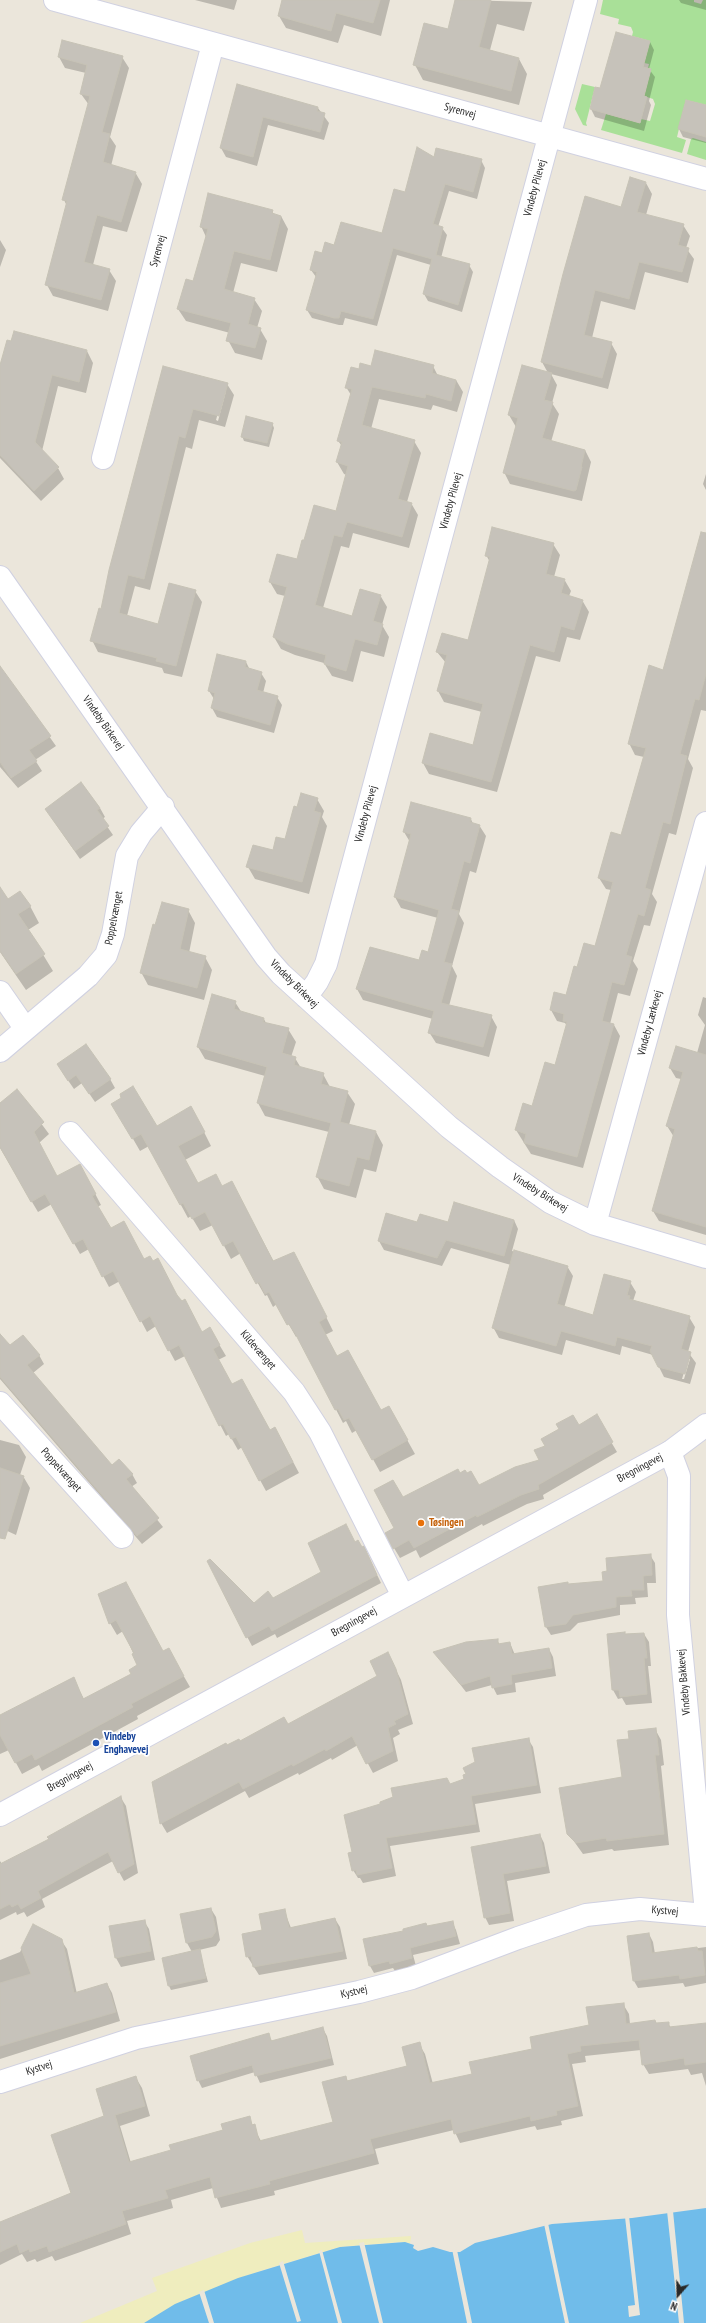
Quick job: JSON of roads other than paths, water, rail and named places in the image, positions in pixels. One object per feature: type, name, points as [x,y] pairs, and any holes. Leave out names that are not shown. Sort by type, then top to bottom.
[{"type":"street","name":"Syrenvej","points":[[55,0],[706,179]]},
{"type":"street","name":"Vindeby Pilevej","points":[[306,997],[318,982],[326,964],[586,0]]},
{"type":"street","name":"Syrenvej","points":[[103,458],[213,44]]},
{"type":"street","name":"Vindeby Birkevej","points":[[0,577],[163,807],[266,957],[306,997],[449,1127],[500,1167],[550,1202],[595,1224],[706,1257]]},
{"type":"street","name":"Poppelvænget","points":[[0,1051],[25,1028],[88,976],[106,955],[113,934],[127,856],[141,833],[163,807]]},
{"type":"street","name":"Vindeby Lærkevej","points":[[595,1224],[706,823]]},
{"type":"street","points":[[0,992],[25,1028]]},
{"type":"street","name":"Kildevænget","points":[[70,1132],[294,1392],[320,1432],[403,1596]]},
{"type":"street","name":"Poppelvænget","points":[[0,1403],[122,1537]]},
{"type":"street","name":"Bregningevej","points":[[0,1815],[703,1435]]},
{"type":"street","name":"Vindeby Bakkevej","points":[[670,1452],[679,1476],[678,1615],[706,1914]]},
{"type":"street","name":"Kystvej","points":[[0,2082],[136,2038],[359,1992],[412,1978],[518,1938],[586,1916],[640,1909],[706,1914]]},
{"type":"water","points":[[706,2208],[706,2323],[144,2323],[175,2304],[238,2278],[340,2247],[405,2242],[414,2245],[413,2248],[418,2251],[433,2247],[450,2252],[460,2252],[475,2243],[552,2224],[632,2218]]},
{"type":"place","name":"Tøsingen","points":[[421,1523]]},
{"type":"place","name":"Vindeby Enghavevej","points":[[96,1743]]}]
